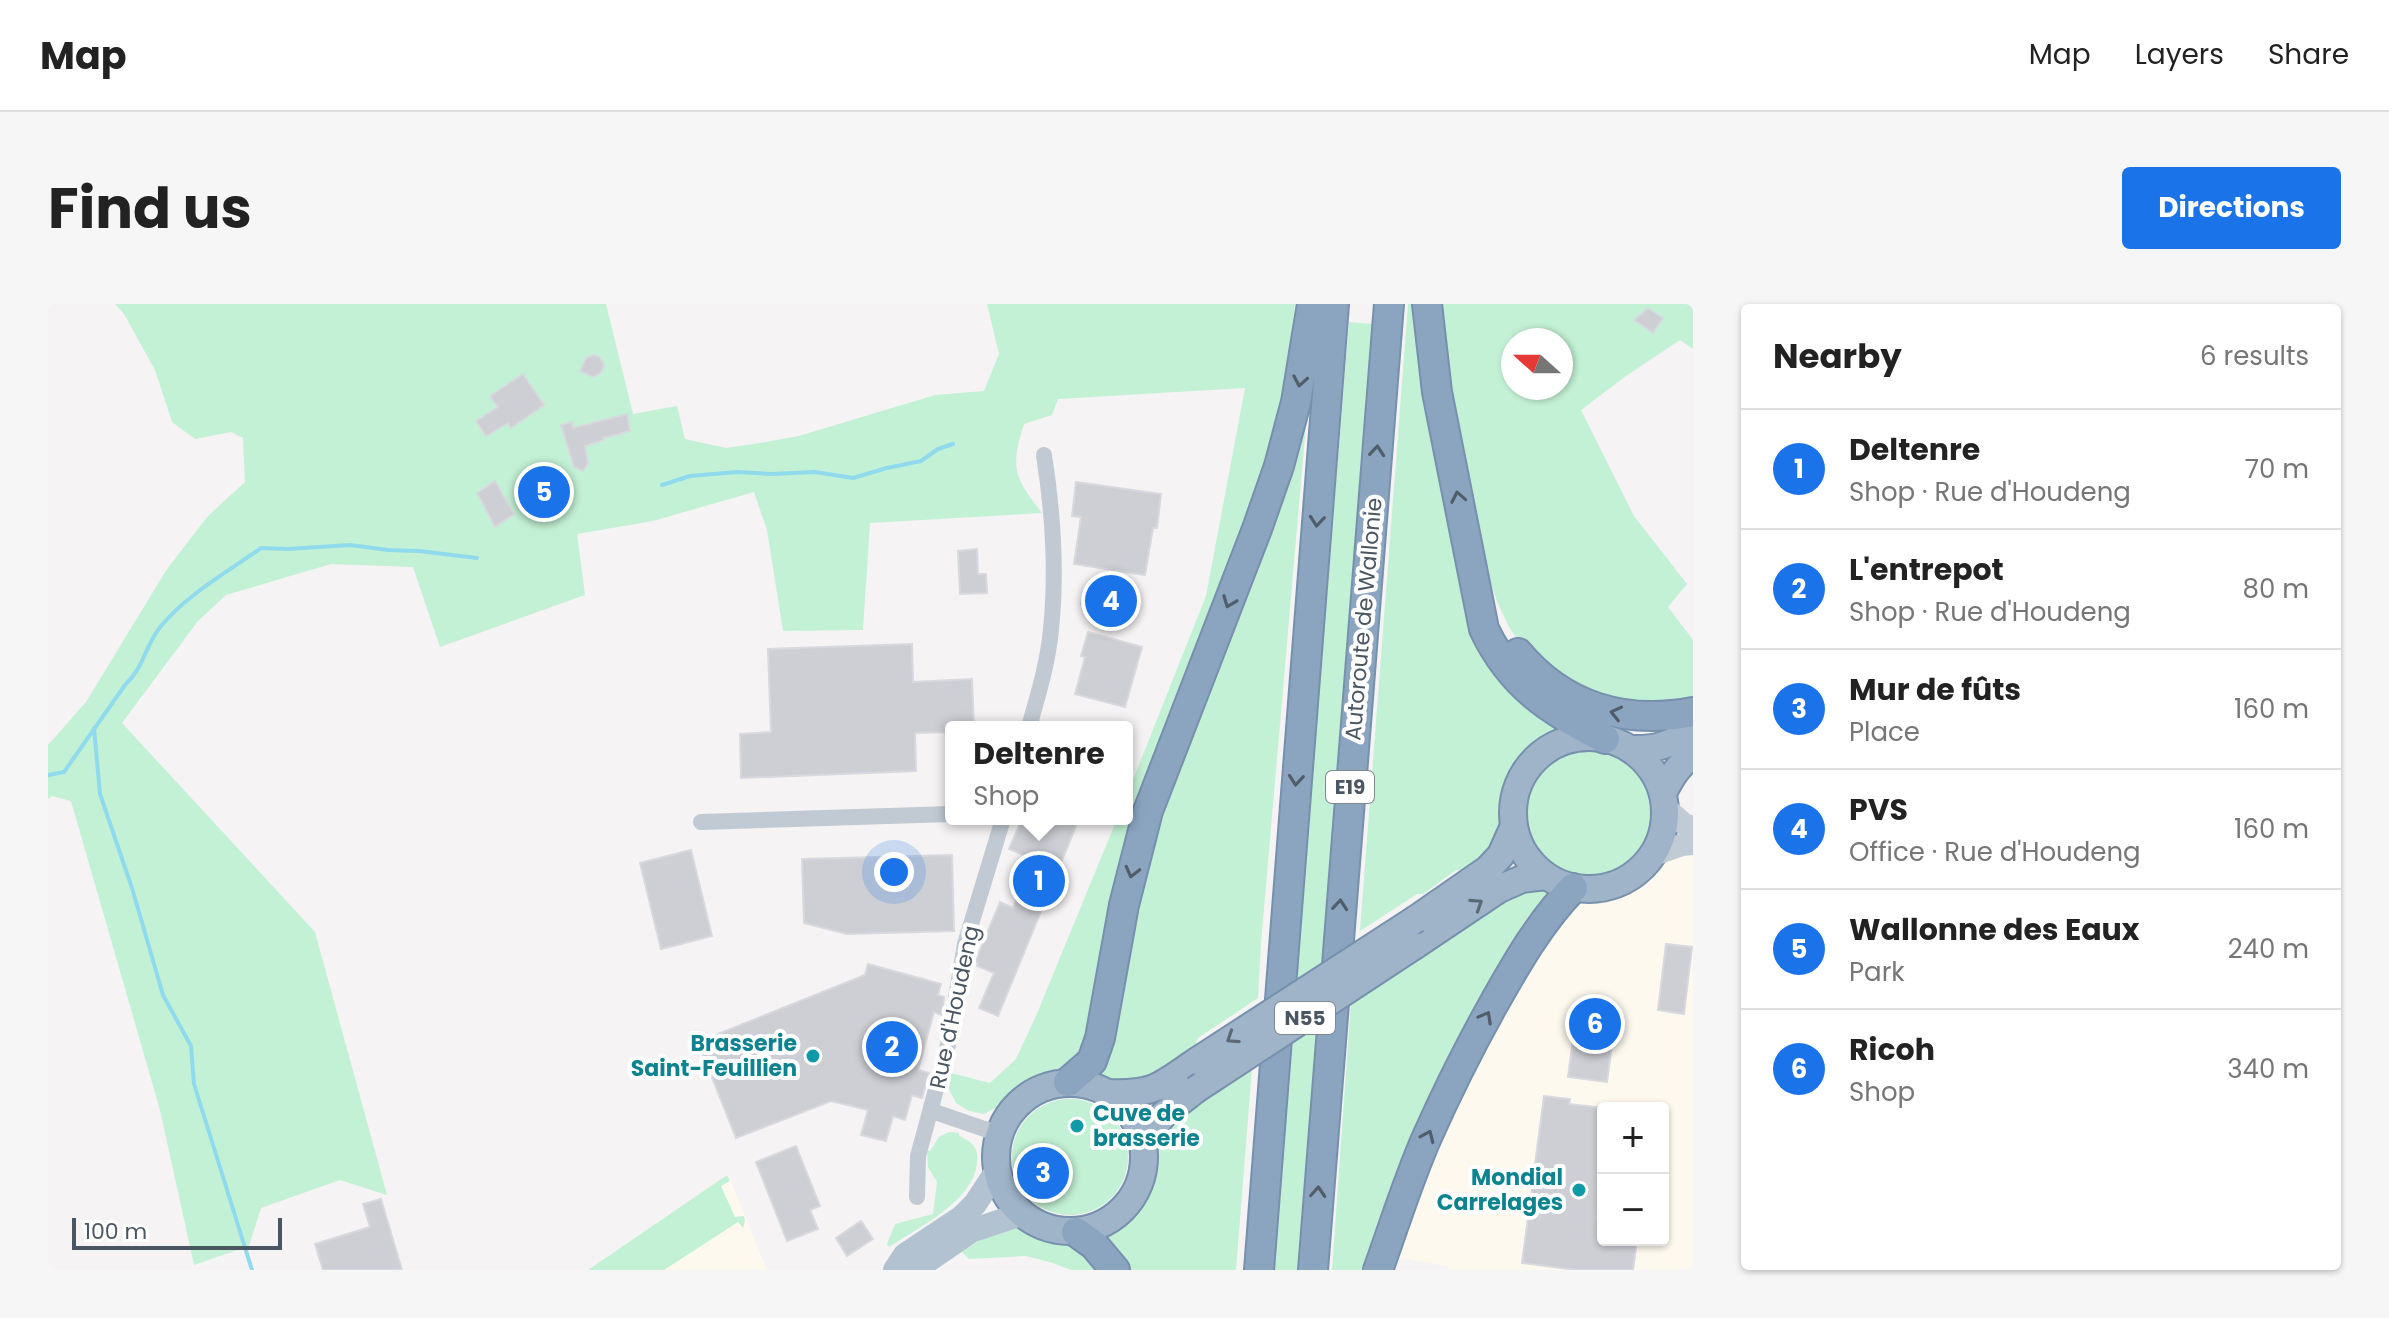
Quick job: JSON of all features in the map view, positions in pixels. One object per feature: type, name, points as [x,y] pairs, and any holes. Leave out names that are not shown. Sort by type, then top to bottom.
[{"type":"highway","points":[[1108,1093],[1123,1104],[1132,1116],[1143,1143],[1141,1178],[1124,1209],[1094,1228],[1076,1232],[1047,1228],[1021,1214],[1001,1187],[996,1172],[995,1153],[999,1134],[1018,1103],[1033,1092],[1068,1082],[1092,1061],[1100,1038],[1124,905],[1148,811],[1279,466],[1296,402],[1312,304]]},
{"type":"highway","name":"E19","points":[[1259,1270],[1334,304]]},
{"type":"highway","name":"Autoroute de Wallonie","points":[[1313,1270],[1389,304]]},
{"type":"highway","points":[[1427,304],[1437,392],[1484,629],[1495,653],[1513,675],[1549,708],[1618,744],[1651,768],[1664,800]]},
{"type":"highway","points":[[1470,557],[1499,625],[1512,646],[1543,678],[1564,693],[1588,705],[1631,716],[1655,717],[1693,712]]},
{"type":"highway","name":"N55","points":[[1068,1082],[1089,1085],[1108,1093],[1145,1093],[1160,1086],[1416,919],[1488,869],[1501,855],[1514,826],[1513,807],[1517,789],[1537,758],[1551,747],[1587,737],[1650,750],[1667,745],[1693,730]]},
{"type":"highway","points":[[1514,826],[1525,854],[1546,876],[1573,888],[1599,889],[1624,881],[1653,855],[1665,824],[1664,800],[1672,774],[1693,755]]},
{"type":"highway","name":"N55","points":[[1143,1143],[1162,1116],[1195,1090],[1499,889],[1522,879],[1546,876]]},
{"type":"highway","points":[[1378,1270],[1426,1138],[1468,1051],[1537,933],[1554,907],[1573,888]]},
{"type":"highway","points":[[1076,1232],[1094,1245],[1115,1270]]},
{"type":"main road","points":[[1664,800],[1684,824],[1693,827]]},
{"type":"main road","points":[[1653,855],[1693,844]]},
{"type":"main road","points":[[895,1270],[905,1255],[969,1211],[996,1172]]},
{"type":"main road","points":[[914,1270],[971,1231],[1021,1214]]},
{"type":"street","points":[[1031,721],[1052,629],[1052,512],[1044,455]]},
{"type":"street","points":[[701,822],[945,814]]},
{"type":"street","name":"Rue d'Houdeng","points":[[917,1197],[918,1156],[951,1029],[965,944],[1001,825]]},
{"type":"street","points":[[932,1111],[999,1134]]},
{"type":"shaded area","points":[[1693,851],[1693,1270],[1448,1270],[1448,1266],[1394,1257],[1431,1146],[1503,1005],[1572,900],[1618,894],[1633,887],[1663,861]]},
{"type":"shaded area","points":[[728,1174],[767,1270],[588,1270]]},
{"type":"green space","points":[[115,304],[606,304],[633,414],[677,406],[685,439],[726,448],[799,436],[935,395],[984,391],[999,354],[987,304],[1295,304],[1285,383],[1268,453],[1086,1047],[1067,1067],[1048,1071],[1019,1086],[999,1106],[984,1114],[969,1111],[956,1103],[949,1089],[951,1073],[990,1083],[1016,1059],[1115,825],[1133,825],[1133,780],[1206,596],[1245,388],[1058,399],[1052,415],[1024,424],[1017,451],[1020,481],[1042,513],[870,523],[863,630],[783,631],[767,530],[754,492],[653,521],[577,534],[585,595],[440,647],[413,567],[331,564],[226,595],[198,621],[122,723],[315,932],[387,1195],[340,1180],[261,1208],[249,1246],[194,1265],[160,1110],[71,801],[52,796],[48,799],[48,745],[86,702],[167,569],[208,516],[245,482],[243,438],[231,432],[195,439],[172,422],[155,370],[124,314]]},
{"type":"green space","points":[[1408,304],[1419,304],[1476,626],[1573,729],[1547,738],[1518,764],[1506,788],[1499,840],[1488,856],[1469,871],[1456,870],[1423,894],[1417,894],[1360,931]]},
{"type":"green space","points":[[1437,304],[1693,304],[1693,349],[1680,340],[1581,410],[1634,516],[1687,584],[1668,607],[1693,640],[1693,705],[1685,707],[1583,696],[1521,645],[1497,601],[1483,561],[1448,380]]},
{"type":"green space","points":[[1349,322],[1372,324],[1298,1270],[1272,1270]]},
{"type":"green space","points":[[1310,378],[1258,998],[1198,1038],[1192,1055],[1155,1080],[1118,1083],[1092,1074],[1160,803]]},
{"type":"green space","points":[[1589,751],[1613,756],[1634,769],[1647,790],[1652,814],[1647,838],[1634,859],[1613,872],[1589,877],[1565,872],[1544,859],[1531,838],[1526,814],[1531,790],[1544,769],[1565,756]]},
{"type":"green space","points":[[1542,887],[1556,890],[1369,1270],[1332,1270],[1351,1002],[1512,892]]},
{"type":"green space","points":[[1252,1068],[1236,1270],[1122,1270],[1099,1238],[1122,1226],[1142,1201],[1151,1183],[1157,1145],[1163,1131],[1194,1106]]},
{"type":"green space","points":[[1070,1099],[1092,1103],[1111,1116],[1124,1135],[1128,1157],[1124,1179],[1111,1198],[1092,1211],[1070,1215],[1048,1211],[1029,1198],[1016,1179],[1012,1157],[1016,1135],[1029,1116],[1048,1103]]},
{"type":"green space","points":[[949,1132],[959,1133],[976,1150],[977,1164],[973,1178],[955,1202],[889,1247],[887,1244],[895,1224],[933,1214],[937,1182],[928,1167],[927,1150],[930,1151],[939,1137]]},
{"type":"green space","points":[[727,1175],[730,1181],[721,1186],[735,1217],[744,1216],[743,1228],[738,1222],[664,1270],[588,1270]]},
{"type":"green space","points":[[1022,1227],[1037,1236],[1075,1245],[1101,1270],[1071,1270],[1026,1256],[969,1259],[962,1252],[993,1232]]},
{"type":"building","points":[[1648,308],[1663,318],[1653,333],[1634,320]]},
{"type":"building","points":[[594,355],[600,357],[604,365],[601,373],[593,377],[580,371],[586,358]]},
{"type":"building","points":[[523,374],[544,405],[511,428],[508,423],[486,436],[476,421],[498,407],[490,396]]},
{"type":"building","points":[[627,414],[630,431],[585,446],[588,463],[583,471],[574,467],[561,425],[572,422],[573,428]]},
{"type":"building","points":[[495,481],[514,514],[495,527],[477,493]]},
{"type":"building","points":[[1076,482],[1161,494],[1157,528],[1153,528],[1145,575],[1074,564],[1081,517],[1072,516]]},
{"type":"building","points":[[977,549],[978,574],[986,574],[987,593],[960,594],[958,551]]},
{"type":"building","points":[[1084,589],[1140,598],[1137,614],[1081,604]]},
{"type":"building","points":[[1088,632],[1142,647],[1125,707],[1075,694]]},
{"type":"building","points":[[912,644],[913,682],[972,679],[974,721],[945,721],[945,732],[915,733],[916,771],[741,778],[740,734],[771,732],[768,649]]},
{"type":"building","points":[[1019,825],[1077,825],[998,1016],[979,1008],[994,973],[977,966],[975,962],[1000,902],[1013,908],[1034,859],[1009,849]]},
{"type":"building","points":[[691,850],[712,936],[661,949],[640,863]]},
{"type":"building","points":[[952,855],[954,931],[847,934],[804,923],[802,859]]},
{"type":"building","points":[[1666,944],[1692,947],[1684,1014],[1658,1010]]},
{"type":"building","name":"Brasserie Saint-Feuillien","points":[[868,964],[941,984],[938,995],[944,997],[942,1015],[934,1012],[918,1070],[929,1073],[922,1098],[912,1095],[905,1120],[893,1116],[886,1141],[861,1135],[868,1110],[831,1101],[736,1138],[698,1042],[865,975]]},
{"type":"building","points":[[1578,1001],[1617,1006],[1607,1082],[1568,1077]]},
{"type":"building","name":"Mondial Carrelages","points":[[1544,1096],[1570,1099],[1569,1104],[1597,1107],[1597,1246],[1636,1246],[1633,1270],[1577,1270],[1522,1263]]},
{"type":"building","points":[[796,1146],[820,1206],[810,1210],[818,1229],[787,1241],[756,1162]]},
{"type":"building","points":[[381,1199],[402,1270],[323,1270],[315,1244],[370,1227],[363,1204]]},
{"type":"building","points":[[861,1221],[873,1239],[847,1256],[836,1238]]},
{"type":"waterway","points":[[662,485],[690,476],[737,472],[815,472],[853,478],[921,461],[938,449],[953,444]]},
{"type":"waterway","points":[[48,775],[64,772],[132,678],[156,633],[172,614],[208,584],[261,548],[350,545],[477,558]]},
{"type":"waterway","points":[[94,728],[100,794],[132,888],[163,995],[191,1046],[194,1084],[252,1270]]},
{"type":"place","name":"Wallonne des Eaux","points":[[544,492]]},
{"type":"place","name":"PVS","points":[[1111,601]]},
{"type":"place","name":"Deltenre","points":[[1039,881]]},
{"type":"place","name":"Ricoh","points":[[1595,1024]]},
{"type":"place","name":"L'entrepot","points":[[892,1047]]},
{"type":"place","name":"Brasserie Saint-Feuillien","points":[[813,1056]]},
{"type":"place","name":"Cuve de brasserie","points":[[1077,1126]]},
{"type":"place","name":"Mur de fûts","points":[[1043,1173]]},
{"type":"place","name":"Mondial Carrelages","points":[[1579,1190]]}]
